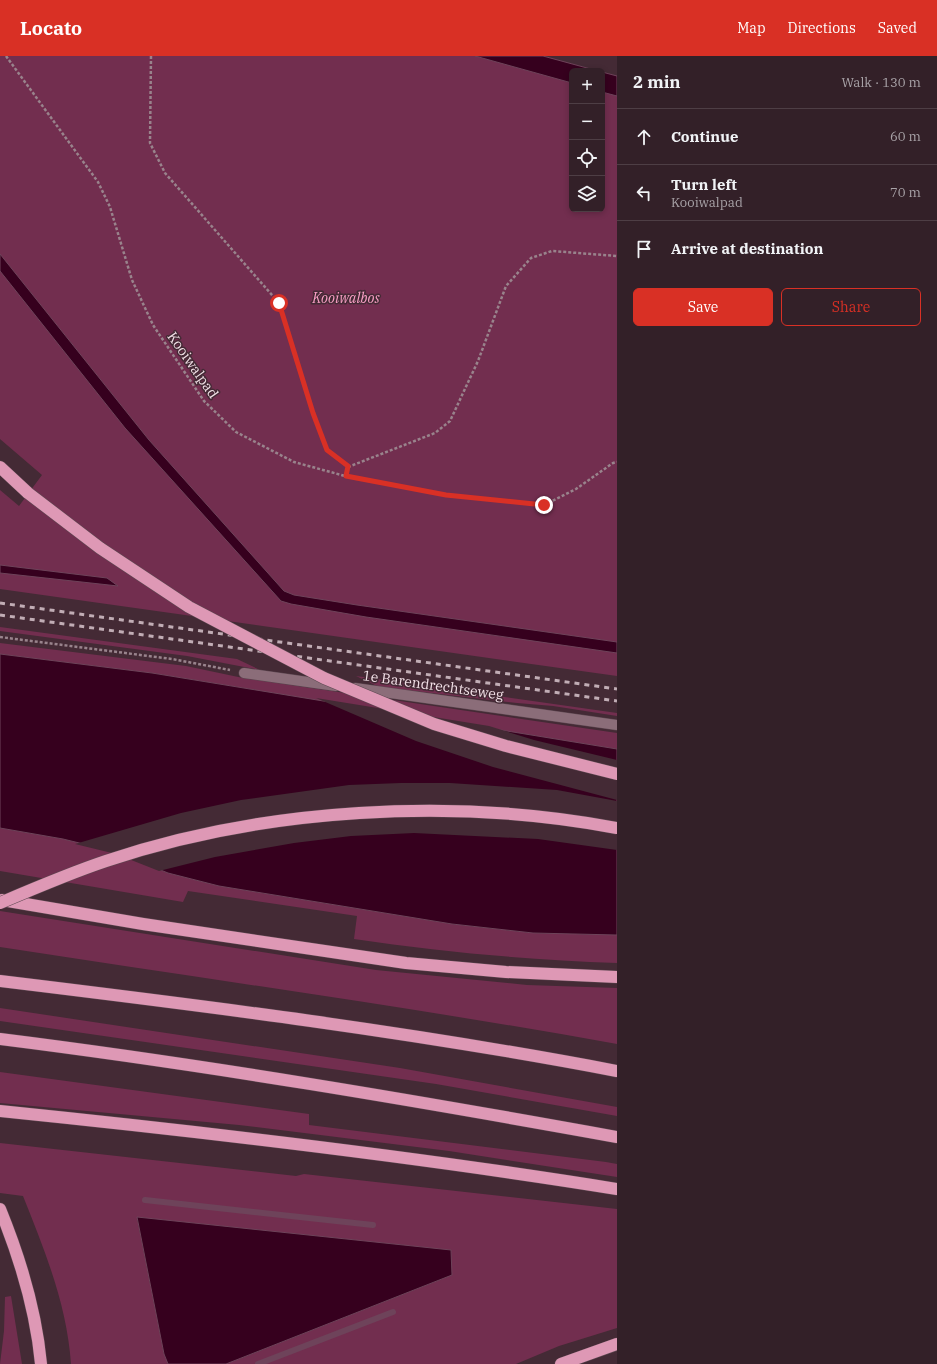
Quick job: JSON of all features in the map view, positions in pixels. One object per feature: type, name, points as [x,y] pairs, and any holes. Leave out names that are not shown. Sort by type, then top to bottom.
[{"type":"highway","points":[[0,467],[28,493],[100,548],[189,607],[324,678],[434,724],[506,746],[617,774]]},
{"type":"highway","points":[[0,904],[39,886],[107,861],[191,838],[243,827],[308,817],[386,812],[488,812],[551,818],[617,828]]},
{"type":"highway","points":[[0,899],[143,924],[406,963],[506,972],[617,977]]},
{"type":"highway","points":[[0,981],[282,1016],[449,1041],[617,1071]]},
{"type":"highway","points":[[0,1039],[72,1048],[412,1100],[617,1137]]},
{"type":"highway","points":[[0,1111],[241,1136],[438,1162],[617,1189]]},
{"type":"highway","points":[[0,1208],[28,1294],[38,1338],[40,1364]]},
{"type":"highway","points":[[561,1364],[617,1344]]},
{"type":"lane","name":"1e Barendrechtseweg","points":[[244,673],[617,725]]},
{"type":"path","name":"Kooiwalpad","points":[[6,56],[98,182],[110,207],[132,280],[153,325],[204,401],[236,432],[294,462],[346,476],[446,495],[544,505],[576,489],[613,463],[617,462]]},
{"type":"path","points":[[151,56],[150,143],[165,173],[279,303],[313,413],[327,450],[348,466]]},
{"type":"path","points":[[348,466],[435,433],[450,421],[478,361],[506,286],[531,258],[552,251],[617,256]]},
{"type":"path","points":[[346,476],[348,466]]},
{"type":"path","points":[[0,637],[172,659],[244,673]]},
{"type":"green space","name":"Kooiwalbos","points":[[0,56],[502,56],[569,74],[569,212],[605,212],[605,85],[617,88],[617,676],[0,589],[0,490],[19,506],[42,475],[0,439]]},
{"type":"green space","points":[[0,627],[237,659],[260,670],[187,656],[0,631]]},
{"type":"green space","points":[[0,643],[186,666],[243,678],[617,733],[617,749],[152,673],[0,654]]},
{"type":"green space","points":[[356,676],[617,713],[617,716],[553,706],[379,687]]},
{"type":"green space","points":[[0,828],[63,839],[116,852],[168,873],[219,886],[452,924],[533,933],[617,935],[617,963],[486,955],[354,939],[357,916],[188,891],[183,902],[0,871]]},
{"type":"green space","points":[[0,911],[376,970],[527,985],[617,988],[617,1044],[386,1005],[0,947]]},
{"type":"green space","points":[[0,1008],[400,1068],[617,1107],[617,1116],[436,1084],[0,1021]]},
{"type":"green space","points":[[0,1072],[309,1114],[309,1125],[606,1162],[617,1164],[617,1177],[449,1151],[239,1125],[0,1103]]},
{"type":"green space","points":[[0,1143],[296,1176],[304,1174],[617,1209],[617,1328],[559,1346],[516,1364],[226,1364],[452,1275],[137,1218],[164,1354],[168,1364],[71,1364],[65,1321],[54,1278],[23,1196],[0,1193]]},
{"type":"green space","points":[[11,1296],[22,1364],[0,1364],[4,1331],[5,1297]]},
{"type":"shaded area","points":[[475,56],[543,56],[587,68],[569,68],[569,82]]},
{"type":"shaded area","points":[[605,73],[617,76],[617,96],[605,93]]},
{"type":"shaded area","points":[[0,254],[149,440],[284,591],[294,595],[357,605],[617,642],[617,653],[366,617],[281,601],[125,428],[0,271]]},
{"type":"shaded area","points":[[0,565],[107,578],[118,586],[0,573]]},
{"type":"shaded area","points":[[0,654],[152,673],[617,749],[617,935],[533,933],[452,924],[219,886],[168,873],[116,852],[63,839],[0,828]]},
{"type":"shaded area","points":[[137,1217],[451,1250],[452,1275],[226,1364],[168,1364],[164,1354]]},
{"type":"pier","points":[[316,698],[489,726],[534,740],[617,760],[617,800],[493,767],[416,741]]},
{"type":"pier","points":[[450,783],[557,790],[617,801],[617,850],[538,839],[414,833],[351,836],[294,843],[215,857],[159,871],[116,854],[75,844],[181,813],[241,800],[349,785]]},
{"type":"waterway","points":[[145,1200],[373,1225]]},
{"type":"waterway","points":[[258,1364],[393,1312]]},
{"type":"railway","points":[[0,603],[617,689]]},
{"type":"railway","points":[[0,615],[617,701]]},
{"type":"route","points":[[279,303],[313,413],[327,450],[348,466],[346,476],[446,495],[544,505]]}]
